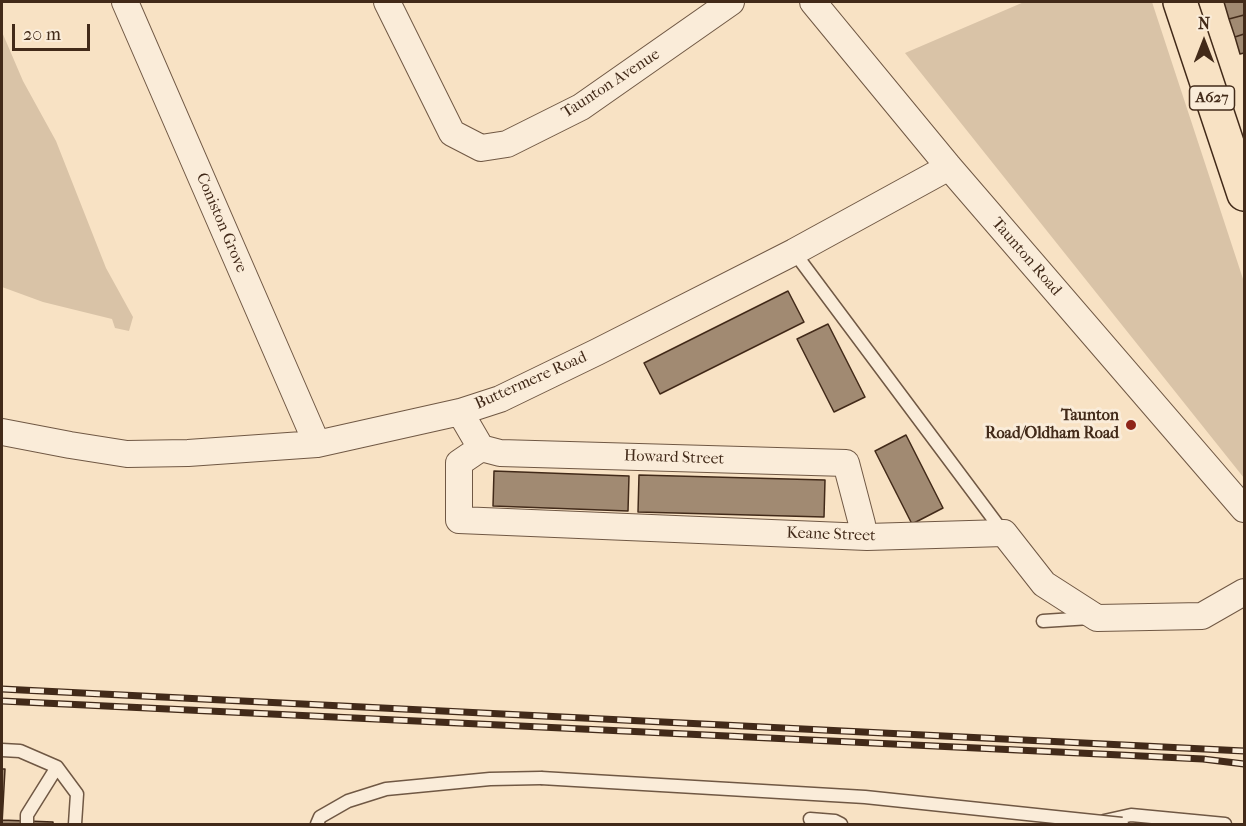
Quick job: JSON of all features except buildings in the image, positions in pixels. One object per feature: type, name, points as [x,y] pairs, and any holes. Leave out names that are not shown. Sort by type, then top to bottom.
[{"type":"highway","name":"A627","points":[[1180,2],[1245,194]]},
{"type":"street","name":"Coniston Grove","points":[[125,2],[317,444]]},
{"type":"street","name":"Taunton Avenue","points":[[387,2],[452,133],[480,148],[507,144],[581,107],[731,2]]},
{"type":"street","name":"Taunton Road","points":[[813,2],[949,167],[1245,509]]},
{"type":"street","name":"Buttermere Road","points":[[2,432],[127,453],[188,453],[317,444],[460,412],[500,399],[794,252],[949,167]]},
{"type":"street","points":[[460,412],[481,448]]},
{"type":"street","name":"Keane Street","points":[[481,448],[459,463],[459,520],[867,537],[1004,533]]},
{"type":"street","name":"Howard Street","points":[[481,448],[500,453],[846,463],[862,524]]},
{"type":"street","points":[[1004,533],[1044,584],[1097,618],[1203,616],[1245,592]]},
{"type":"lane","points":[[794,252],[1004,533]]},
{"type":"lane","points":[[1043,621],[1097,618]]},
{"type":"lane","points":[[2,750],[20,751],[57,767],[77,794],[75,825]]},
{"type":"lane","points":[[27,825],[27,815],[57,767]]},
{"type":"lane","points":[[317,825],[320,817],[348,801],[386,789],[490,779],[541,778],[865,797],[1122,825]]},
{"type":"lane","points":[[1087,825],[1131,815],[1225,825]]},
{"type":"lane","points":[[810,819],[836,821],[841,825]]},
{"type":"shaded area","points":[[1024,2],[1152,2],[1244,282],[1244,478],[905,53]]},
{"type":"shaded area","points":[[2,32],[23,81],[56,141],[106,268],[133,317],[129,331],[115,328],[112,319],[43,302],[2,287]]},
{"type":"railway","points":[[2,689],[1244,751]]},
{"type":"railway","points":[[2,701],[1203,759],[1244,764]]},
{"type":"place","name":"Taunton Road/Oldham Road","points":[[1131,425]]}]
